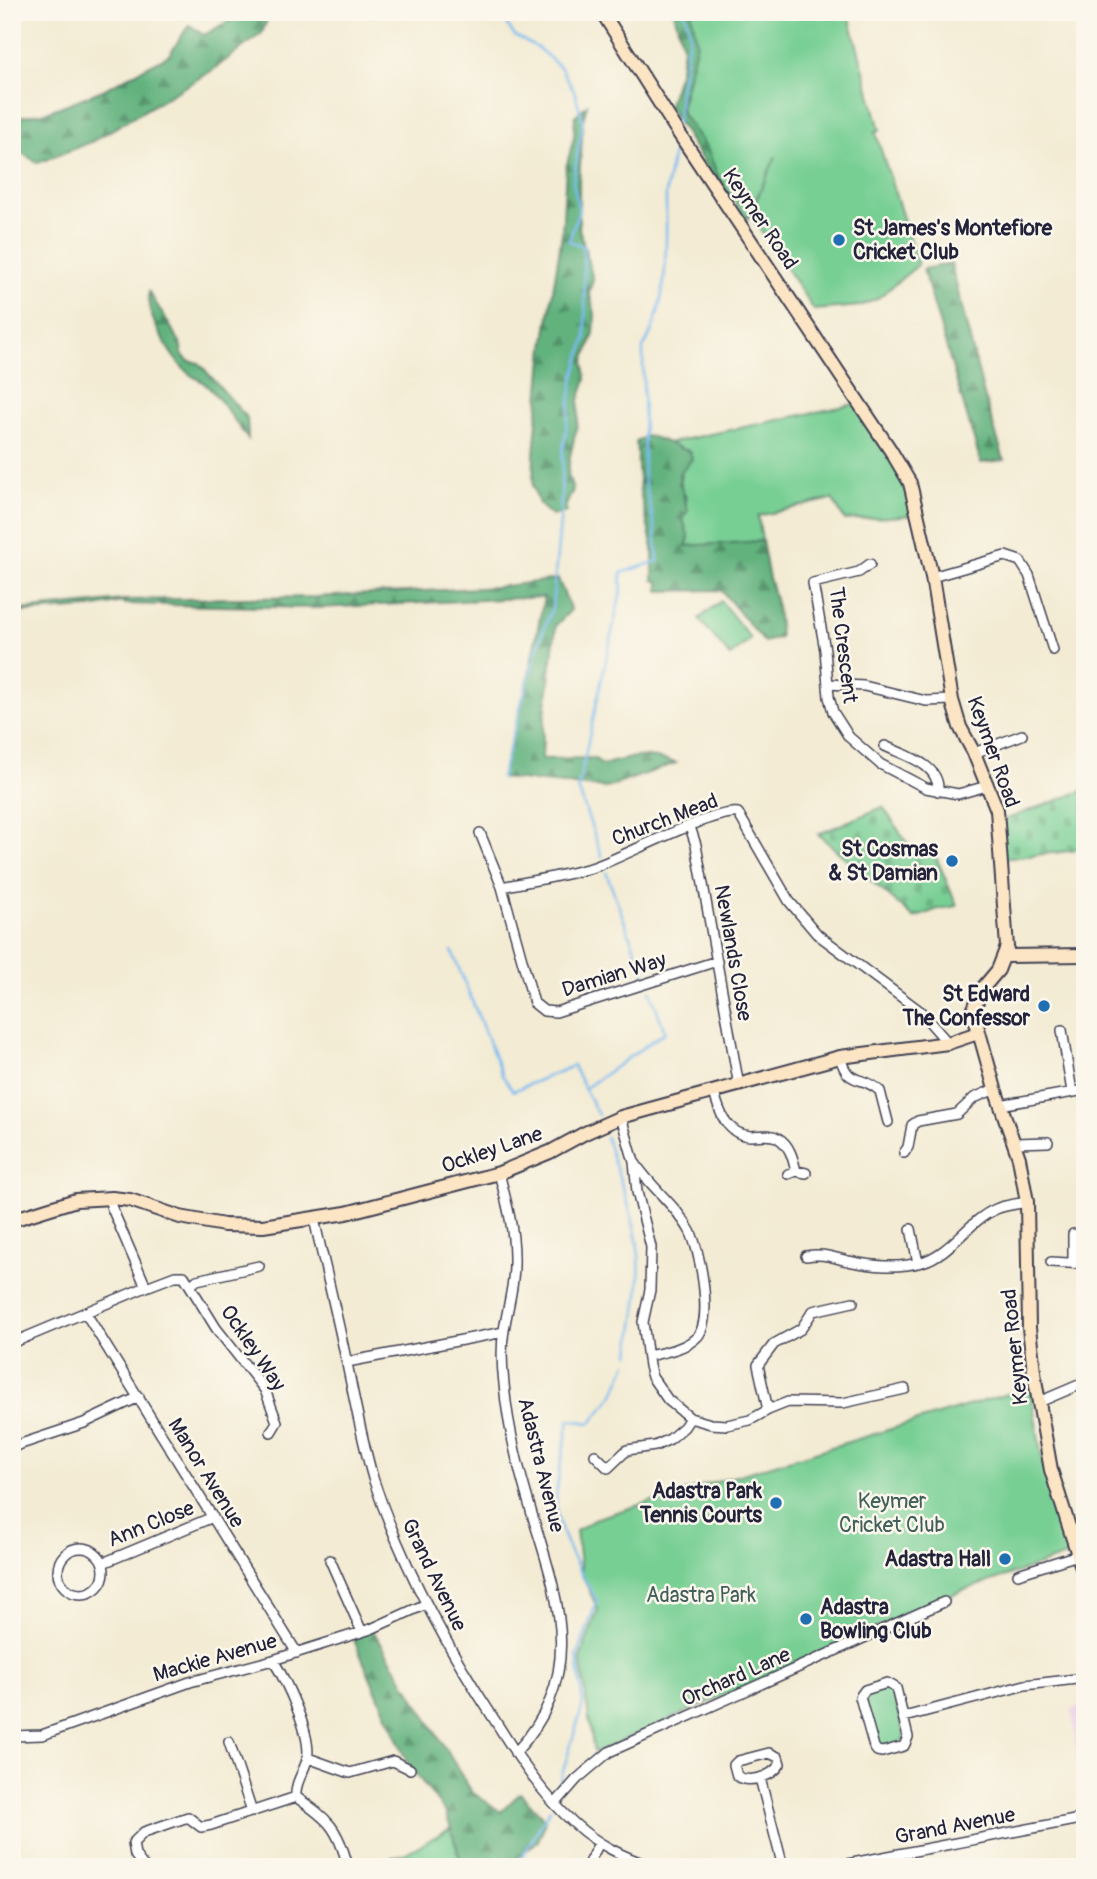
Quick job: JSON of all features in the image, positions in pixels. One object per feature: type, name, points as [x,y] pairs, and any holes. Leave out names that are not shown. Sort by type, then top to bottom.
[{"type":"main road","name":"Keymer Road","points":[[602,12],[910,483],[932,577],[952,700],[960,727],[974,753],[997,810],[1007,937],[1005,956],[998,970],[982,989],[973,1011],[1000,1105],[1015,1143],[1027,1202],[1029,1328],[1039,1402],[1051,1470],[1085,1577]]},
{"type":"main road","points":[[1005,956],[1085,955]]},
{"type":"main road","name":"Ockley Lane","points":[[12,1220],[76,1200],[112,1198],[130,1200],[180,1217],[224,1225],[263,1226],[314,1219],[384,1205],[499,1173],[550,1152],[621,1117],[840,1057],[948,1043],[978,1033]]},
{"type":"street","points":[[932,577],[1005,556],[1014,557],[1025,566],[1029,575],[1053,650]]},
{"type":"street","name":"The Crescent","points":[[870,564],[859,572],[813,583],[833,712],[849,737],[880,764],[906,779],[938,791],[958,794],[987,786]]},
{"type":"street","points":[[829,684],[864,686],[914,699],[952,700]]},
{"type":"street","points":[[974,753],[1022,735]]},
{"type":"street","points":[[885,746],[927,766],[935,773],[939,782],[938,791]]},
{"type":"street","name":"Church Mead","points":[[502,887],[596,866],[731,812],[738,813],[744,819],[766,865],[789,901],[817,934],[920,1011],[948,1043]]},
{"type":"street","name":"Newlands Close","points":[[691,827],[739,1086]]},
{"type":"street","name":"Damian Way","points":[[480,833],[502,887],[534,1003],[544,1011],[556,1012],[717,961]]},
{"type":"street","points":[[1062,1030],[1072,1092]]},
{"type":"street","points":[[840,1057],[849,1077],[863,1081],[880,1091],[888,1122]]},
{"type":"street","points":[[905,1153],[912,1125],[918,1121],[957,1114],[974,1098],[995,1089]]},
{"type":"street","points":[[1000,1105],[1085,1090]]},
{"type":"street","points":[[714,1092],[729,1127],[741,1135],[770,1135],[780,1138],[791,1152],[797,1173]]},
{"type":"street","points":[[621,1117],[634,1162],[651,1247],[650,1290],[643,1322],[648,1356],[652,1377],[668,1400],[690,1418],[727,1425],[750,1420],[768,1409],[799,1401],[827,1404],[855,1401],[905,1389]]},
{"type":"street","points":[[1015,1143],[1048,1142]]},
{"type":"street","points":[[634,1162],[650,1184],[678,1212],[690,1231],[698,1251],[704,1292],[703,1328],[697,1336],[670,1351],[648,1356]]},
{"type":"street","name":"Adastra Avenue","points":[[499,1173],[514,1256],[512,1295],[504,1332],[503,1384],[511,1431],[550,1567],[560,1613],[559,1668],[547,1709],[534,1732],[515,1753]]},
{"type":"street","points":[[112,1198],[111,1206],[146,1287]]},
{"type":"street","points":[[806,1256],[821,1254],[893,1268],[918,1263],[944,1250],[979,1219],[996,1209],[1027,1202]]},
{"type":"street","name":"Grand Avenue","points":[[314,1219],[362,1437],[374,1478],[404,1557],[426,1604],[461,1669],[515,1753],[555,1804],[574,1824],[599,1843],[653,1867]]},
{"type":"street","points":[[911,1229],[918,1263]]},
{"type":"street","points":[[1073,1234],[1073,1264]]},
{"type":"street","points":[[1051,1262],[1085,1264]]},
{"type":"street","name":"Ockley Way","points":[[191,1285],[197,1280],[259,1266]]},
{"type":"street","name":"Ockley Way","points":[[12,1343],[146,1287],[175,1276],[184,1276],[216,1328],[265,1390],[277,1422],[271,1432]]},
{"type":"street","points":[[768,1409],[758,1365],[761,1358],[774,1343],[801,1329],[813,1311],[853,1301]]},
{"type":"street","name":"Manor Avenue","points":[[85,1312],[297,1653]]},
{"type":"street","points":[[346,1362],[504,1332]]},
{"type":"street","points":[[1039,1402],[1079,1385],[1085,1387]]},
{"type":"street","points":[[12,1447],[84,1423],[139,1397]]},
{"type":"street","points":[[608,1468],[627,1450],[654,1446],[670,1439],[690,1418]]},
{"type":"street","points":[[595,1455],[616,1476]]},
{"type":"street","name":"Ann Close","points":[[103,1563],[213,1517]]},
{"type":"street","name":"Ann Close","points":[[87,1548],[94,1551],[103,1563],[104,1578],[94,1591],[87,1594],[71,1592],[60,1581],[58,1566],[66,1553],[72,1550],[87,1548]]},
{"type":"street","points":[[1018,1574],[1078,1555]]},
{"type":"street","points":[[330,1560],[362,1632]]},
{"type":"street","name":"Orchard Lane","points":[[555,1804],[577,1779],[610,1752],[944,1602]]},
{"type":"street","name":"Mackie Avenue","points":[[12,1736],[42,1735],[190,1682],[362,1632],[426,1604]]},
{"type":"street","points":[[273,1660],[295,1703],[306,1740],[307,1758],[295,1786],[296,1797]]},
{"type":"street","points":[[904,1717],[1025,1685],[1085,1678]]},
{"type":"street","points":[[891,1684],[896,1688],[904,1717],[907,1743],[882,1752],[877,1751],[860,1697],[862,1693],[865,1689],[891,1684]]},
{"type":"street","points":[[229,1742],[252,1812]]},
{"type":"street","points":[[773,1753],[780,1764],[777,1770],[760,1778],[742,1779],[734,1771],[734,1765],[738,1761],[773,1753]]},
{"type":"street","points":[[307,1758],[350,1773],[393,1761],[410,1769]]},
{"type":"street","points":[[760,1778],[783,1867]]},
{"type":"street","points":[[144,1867],[135,1855],[132,1843],[144,1832],[188,1817],[201,1827],[296,1797]]},
{"type":"street","points":[[296,1797],[325,1816],[343,1845],[348,1867]]},
{"type":"street","name":"Grand Avenue","points":[[832,1867],[1085,1818]]},
{"type":"street","points":[[587,1867],[599,1843]]},
{"type":"street","points":[[886,1867],[903,1855]]},
{"type":"shaded area","points":[[1085,1703],[1085,1836],[1072,1710]]},
{"type":"green space","points":[[237,12],[270,12],[262,33],[213,70],[91,142],[38,163],[12,147],[12,118],[47,112],[103,90],[169,55],[189,25],[204,35],[228,21]]},
{"type":"green space","points":[[674,12],[691,12],[697,43],[681,105],[682,114],[707,148],[718,176],[732,197],[728,201],[668,106],[680,70],[683,47]]},
{"type":"green space","points":[[688,12],[848,12],[880,130],[875,131],[918,265],[877,299],[860,306],[814,310],[750,214],[776,156],[747,219],[676,117]]},
{"type":"green space","points":[[587,105],[583,121],[579,181],[579,228],[593,279],[589,293],[595,313],[594,333],[584,362],[586,380],[579,400],[578,422],[570,456],[568,474],[573,490],[566,505],[566,512],[552,516],[539,504],[533,486],[534,454],[544,347],[562,234],[566,168],[574,137],[575,116]]},
{"type":"green space","points":[[951,264],[984,395],[1004,460],[981,463],[923,269]]},
{"type":"green space","points":[[149,292],[180,342],[182,354],[188,361],[199,363],[247,418],[248,439],[211,390],[187,372],[174,357],[155,323]]},
{"type":"green space","points":[[859,403],[891,451],[916,515],[845,520],[832,499],[758,516],[762,541],[685,546],[689,538],[683,520],[686,498],[681,487],[680,449],[668,443]]},
{"type":"green space","points":[[647,436],[690,451],[692,459],[679,474],[688,510],[683,520],[689,538],[686,546],[762,541],[777,607],[780,638],[764,642],[721,590],[659,591],[659,582],[653,580],[653,548],[640,492],[636,441]]},
{"type":"green space","points":[[558,579],[571,610],[556,625],[542,759],[594,758],[602,765],[647,757],[676,763],[606,788],[501,778],[528,679],[544,597],[317,608],[123,602],[90,608],[12,613],[123,600],[315,597],[497,587]]},
{"type":"green space","points":[[721,601],[751,639],[730,656],[699,619]]},
{"type":"green space","points":[[1085,790],[1085,849],[1003,859],[1001,821]]},
{"type":"green space","points":[[883,807],[913,852],[931,845],[957,906],[938,909],[914,918],[818,834]]},
{"type":"green space","name":"Adastra Park","points":[[1030,1387],[1044,1470],[1069,1555],[958,1592],[594,1753],[580,1658],[598,1609],[581,1573],[576,1531],[597,1518]]},
{"type":"green space","points":[[369,1624],[472,1792],[501,1812],[520,1793],[546,1821],[538,1841],[518,1857],[515,1867],[463,1867],[446,1813],[407,1762],[354,1640]]},
{"type":"green space","points":[[884,1688],[893,1695],[905,1736],[900,1744],[886,1748],[880,1747],[876,1741],[865,1702],[870,1694]]},
{"type":"green space","points":[[451,1828],[462,1867],[360,1867],[404,1854]]},
{"type":"waterway","points":[[499,12],[514,35],[538,48],[561,68],[575,93],[583,121],[573,182],[579,210],[569,241],[583,246],[586,337],[573,381],[563,451],[552,608],[536,651],[501,778]]},
{"type":"waterway","points":[[677,123],[690,34],[685,12]]},
{"type":"waterway","points":[[602,857],[578,788],[622,587],[621,573],[658,561],[654,524],[644,479],[643,348],[652,331],[662,293],[666,254],[666,195],[676,136]]},
{"type":"waterway","points":[[606,872],[645,976]]},
{"type":"waterway","points":[[452,951],[502,1075],[513,1091],[573,1066],[598,1115]]},
{"type":"waterway","points":[[584,1089],[665,1032],[650,990]]},
{"type":"waterway","points":[[606,1137],[630,1211],[639,1257],[638,1293],[630,1354]]},
{"type":"waterway","points":[[556,1795],[583,1704],[577,1657],[597,1601],[570,1553],[560,1527],[556,1501],[559,1470],[569,1420],[591,1423],[614,1394],[627,1363]]},
{"type":"waterway","points":[[516,1867],[550,1809]]},
{"type":"waterway","points":[[1052,1867],[1085,1864]]},
{"type":"place","name":"St James's Montefiore Cricket Club","points":[[839,240]]},
{"type":"place","name":"St Cosmas & St Damian","points":[[952,861]]},
{"type":"place","name":"St Edward The Confessor","points":[[1044,1006]]},
{"type":"place","name":"Adastra Park Tennis Courts","points":[[776,1503]]},
{"type":"place","name":"Adastra Hall","points":[[1005,1559]]},
{"type":"place","name":"Adastra Bowling Club","points":[[806,1619]]},
{"type":"park label","name":"Keymer Cricket Club","points":[[892,1513]]}]
